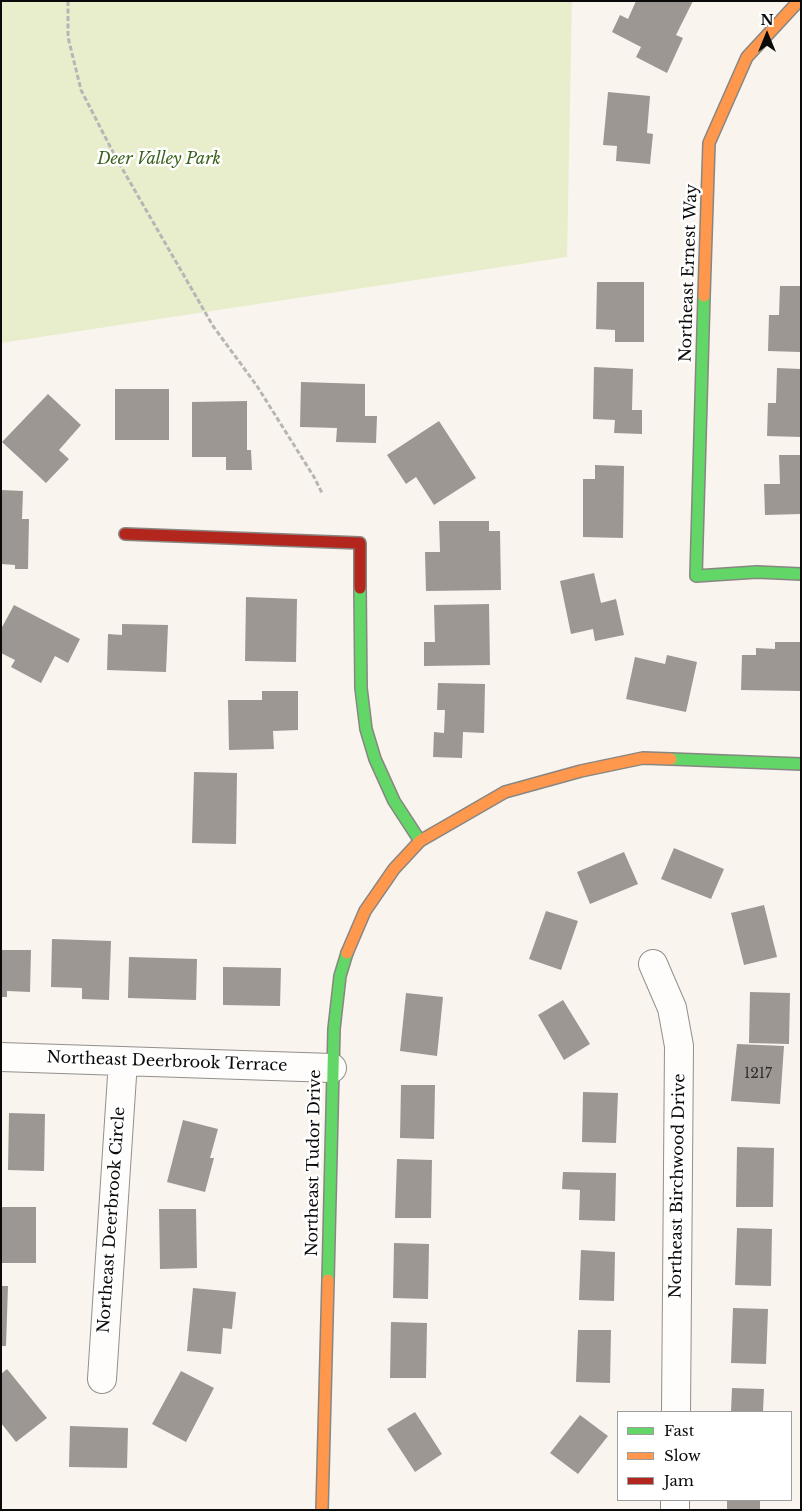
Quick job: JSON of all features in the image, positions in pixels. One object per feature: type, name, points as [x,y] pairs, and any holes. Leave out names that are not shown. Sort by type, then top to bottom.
[{"type":"street","name":"Northeast Ernest Way","points":[[801,2],[747,57],[709,143],[696,576],[757,572],[801,574]]},
{"type":"street","points":[[126,534],[360,543],[361,688],[366,729],[375,759],[394,801],[420,841]]},
{"type":"street","name":"Northeast Tudor Drive","points":[[322,1510],[332,1068],[340,976],[351,942],[365,911],[389,876],[420,841],[506,792],[581,771],[643,758],[801,764]]},
{"type":"street","name":"Northeast Birchwood Drive","points":[[653,964],[672,1008],[679,1046],[676,1411]]},
{"type":"street","name":"Northeast Deerbrook Terrace","points":[[1,1057],[332,1068]]},
{"type":"street","name":"Northeast Deerbrook Circle","points":[[102,1379],[123,1061]]},
{"type":"path","points":[[68,1],[68,37],[81,90],[85,98],[115,156],[212,326],[257,386],[322,493]]},
{"type":"green space","name":"Deer Valley Park","points":[[1,1],[572,1],[567,257],[1,343]]},
{"type":"building","points":[[636,1],[693,1],[676,35],[683,38],[667,73],[636,57],[641,47],[612,32],[620,15],[628,19]]},
{"type":"building","points":[[608,92],[650,96],[647,133],[653,134],[650,164],[616,161],[617,146],[603,145]]},
{"type":"building","points":[[597,282],[644,282],[644,342],[615,342],[615,330],[596,329]]},
{"type":"building","points":[[780,286],[801,286],[800,352],[768,351],[769,315],[779,315]]},
{"type":"building","points":[[594,367],[633,369],[632,410],[642,410],[642,434],[614,433],[615,420],[593,419]]},
{"type":"building","points":[[777,368],[801,369],[801,437],[767,436],[768,403],[776,403]]},
{"type":"building","points":[[301,382],[365,384],[365,416],[377,416],[376,443],[336,442],[337,428],[300,427]]},
{"type":"building","points":[[115,389],[169,389],[169,440],[115,440]]},
{"type":"building","points":[[48,394],[81,425],[59,450],[69,459],[46,483],[2,442]]},
{"type":"building","points":[[247,401],[247,450],[251,450],[252,470],[226,470],[226,457],[192,457],[192,402]]},
{"type":"building","points":[[439,421],[476,478],[434,505],[416,477],[406,484],[387,455]]},
{"type":"building","points":[[779,455],[801,455],[801,514],[765,515],[764,484],[780,484]]},
{"type":"building","points":[[595,465],[624,466],[623,538],[583,537],[583,479],[595,479]]},
{"type":"building","points":[[1,490],[23,491],[22,519],[29,519],[28,569],[15,569],[15,565],[1,564]]},
{"type":"building","points":[[439,521],[489,521],[489,531],[500,531],[501,590],[426,591],[425,552],[440,552]]},
{"type":"building","points":[[594,573],[601,603],[616,599],[624,635],[595,641],[593,629],[571,634],[560,581]]},
{"type":"building","points":[[246,597],[297,599],[296,662],[245,661]]},
{"type":"building","points":[[489,604],[490,665],[424,666],[424,642],[435,642],[434,605]]},
{"type":"building","points":[[14,605],[80,639],[68,663],[55,656],[41,683],[11,667],[15,660],[1,653],[1,629]]},
{"type":"building","points":[[122,624],[168,625],[166,672],[107,670],[108,634],[122,635]]},
{"type":"building","points":[[775,642],[801,642],[801,691],[741,690],[742,655],[756,655],[756,648],[775,649]]},
{"type":"building","points":[[667,655],[697,662],[686,712],[626,699],[635,657],[665,664]]},
{"type":"building","points":[[438,683],[485,684],[484,733],[463,732],[462,758],[433,757],[434,732],[444,733],[445,710],[437,710]]},
{"type":"building","points":[[262,691],[298,691],[298,730],[273,731],[274,749],[229,750],[228,700],[262,700]]},
{"type":"building","points":[[194,772],[237,773],[236,844],[192,843]]},
{"type":"building","points":[[674,848],[724,869],[711,899],[661,879]]},
{"type":"building","points":[[624,852],[638,884],[590,904],[577,872]]},
{"type":"building","points":[[764,905],[777,957],[744,965],[731,913]]},
{"type":"building","points":[[546,911],[578,921],[561,970],[529,959]]},
{"type":"building","points":[[52,939],[111,941],[109,1000],[82,999],[82,988],[51,987]]},
{"type":"building","points":[[1,950],[31,950],[30,992],[7,991],[7,997],[1,997]]},
{"type":"building","points":[[129,957],[197,959],[196,1000],[128,998]]},
{"type":"building","points":[[223,967],[281,968],[280,1006],[223,1005]]},
{"type":"building","points":[[750,992],[790,993],[789,1044],[749,1043]]},
{"type":"building","points":[[406,993],[443,997],[437,1056],[400,1051]]},
{"type":"building","points":[[563,1000],[590,1044],[564,1060],[538,1015]]},
{"type":"building","points":[[737,1044],[784,1046],[780,1104],[731,1101]]},
{"type":"building","points":[[401,1085],[435,1085],[434,1139],[400,1138]]},
{"type":"building","points":[[583,1092],[618,1093],[616,1143],[582,1142]]},
{"type":"building","points":[[9,1113],[45,1114],[44,1171],[8,1170]]},
{"type":"building","points":[[183,1120],[218,1129],[210,1158],[214,1158],[205,1192],[167,1182]]},
{"type":"building","points":[[737,1147],[774,1148],[773,1207],[736,1207]]},
{"type":"building","points":[[397,1159],[432,1160],[431,1218],[395,1218]]},
{"type":"building","points":[[563,1172],[616,1173],[615,1221],[579,1220],[580,1190],[562,1189]]},
{"type":"building","points":[[2,1207],[36,1207],[36,1263],[1,1263]]},
{"type":"building","points":[[159,1209],[196,1209],[197,1268],[160,1269]]},
{"type":"building","points":[[737,1228],[772,1229],[771,1286],[735,1285]]},
{"type":"building","points":[[394,1243],[429,1244],[428,1299],[393,1298]]},
{"type":"building","points":[[581,1250],[615,1252],[614,1301],[579,1300]]},
{"type":"building","points":[[1,1286],[8,1286],[6,1346],[1,1346]]},
{"type":"building","points":[[193,1288],[236,1292],[232,1329],[223,1328],[221,1354],[187,1351]]},
{"type":"building","points":[[733,1308],[768,1309],[766,1364],[731,1363]]},
{"type":"building","points":[[391,1322],[427,1323],[426,1378],[390,1378]]},
{"type":"building","points":[[578,1330],[611,1330],[610,1383],[576,1382]]},
{"type":"building","points":[[7,1369],[47,1418],[16,1442],[1,1423],[1,1374]]},
{"type":"building","points":[[181,1371],[214,1388],[186,1442],[152,1424]]},
{"type":"building","points":[[732,1388],[764,1389],[763,1411],[731,1411]]},
{"type":"building","points":[[415,1412],[442,1454],[415,1472],[387,1429]]},
{"type":"building","points":[[580,1415],[608,1436],[578,1474],[550,1453]]},
{"type":"building","points":[[70,1426],[128,1428],[127,1468],[69,1467]]},
{"type":"building","points":[[727,1501],[760,1501],[760,1510],[727,1510]]},
{"type":"traffic: fast","points":[[704,296],[696,576],[757,572],[801,574]]},
{"type":"traffic: fast","points":[[360,588],[361,688],[366,729],[375,759],[394,801],[420,841]]},
{"type":"traffic: fast","points":[[671,759],[801,764]]},
{"type":"traffic: fast","points":[[328,1280],[334,1029],[340,976],[347,953]]},
{"type":"traffic: slow","points":[[704,296],[709,143],[747,57],[796,4],[801,2]]},
{"type":"traffic: slow","points":[[347,953],[365,911],[394,869],[420,841],[505,792],[581,771],[643,758],[671,759]]},
{"type":"traffic: slow","points":[[322,1510],[328,1280]]},
{"type":"traffic: jam","points":[[125,534],[360,543],[360,588]]}]
